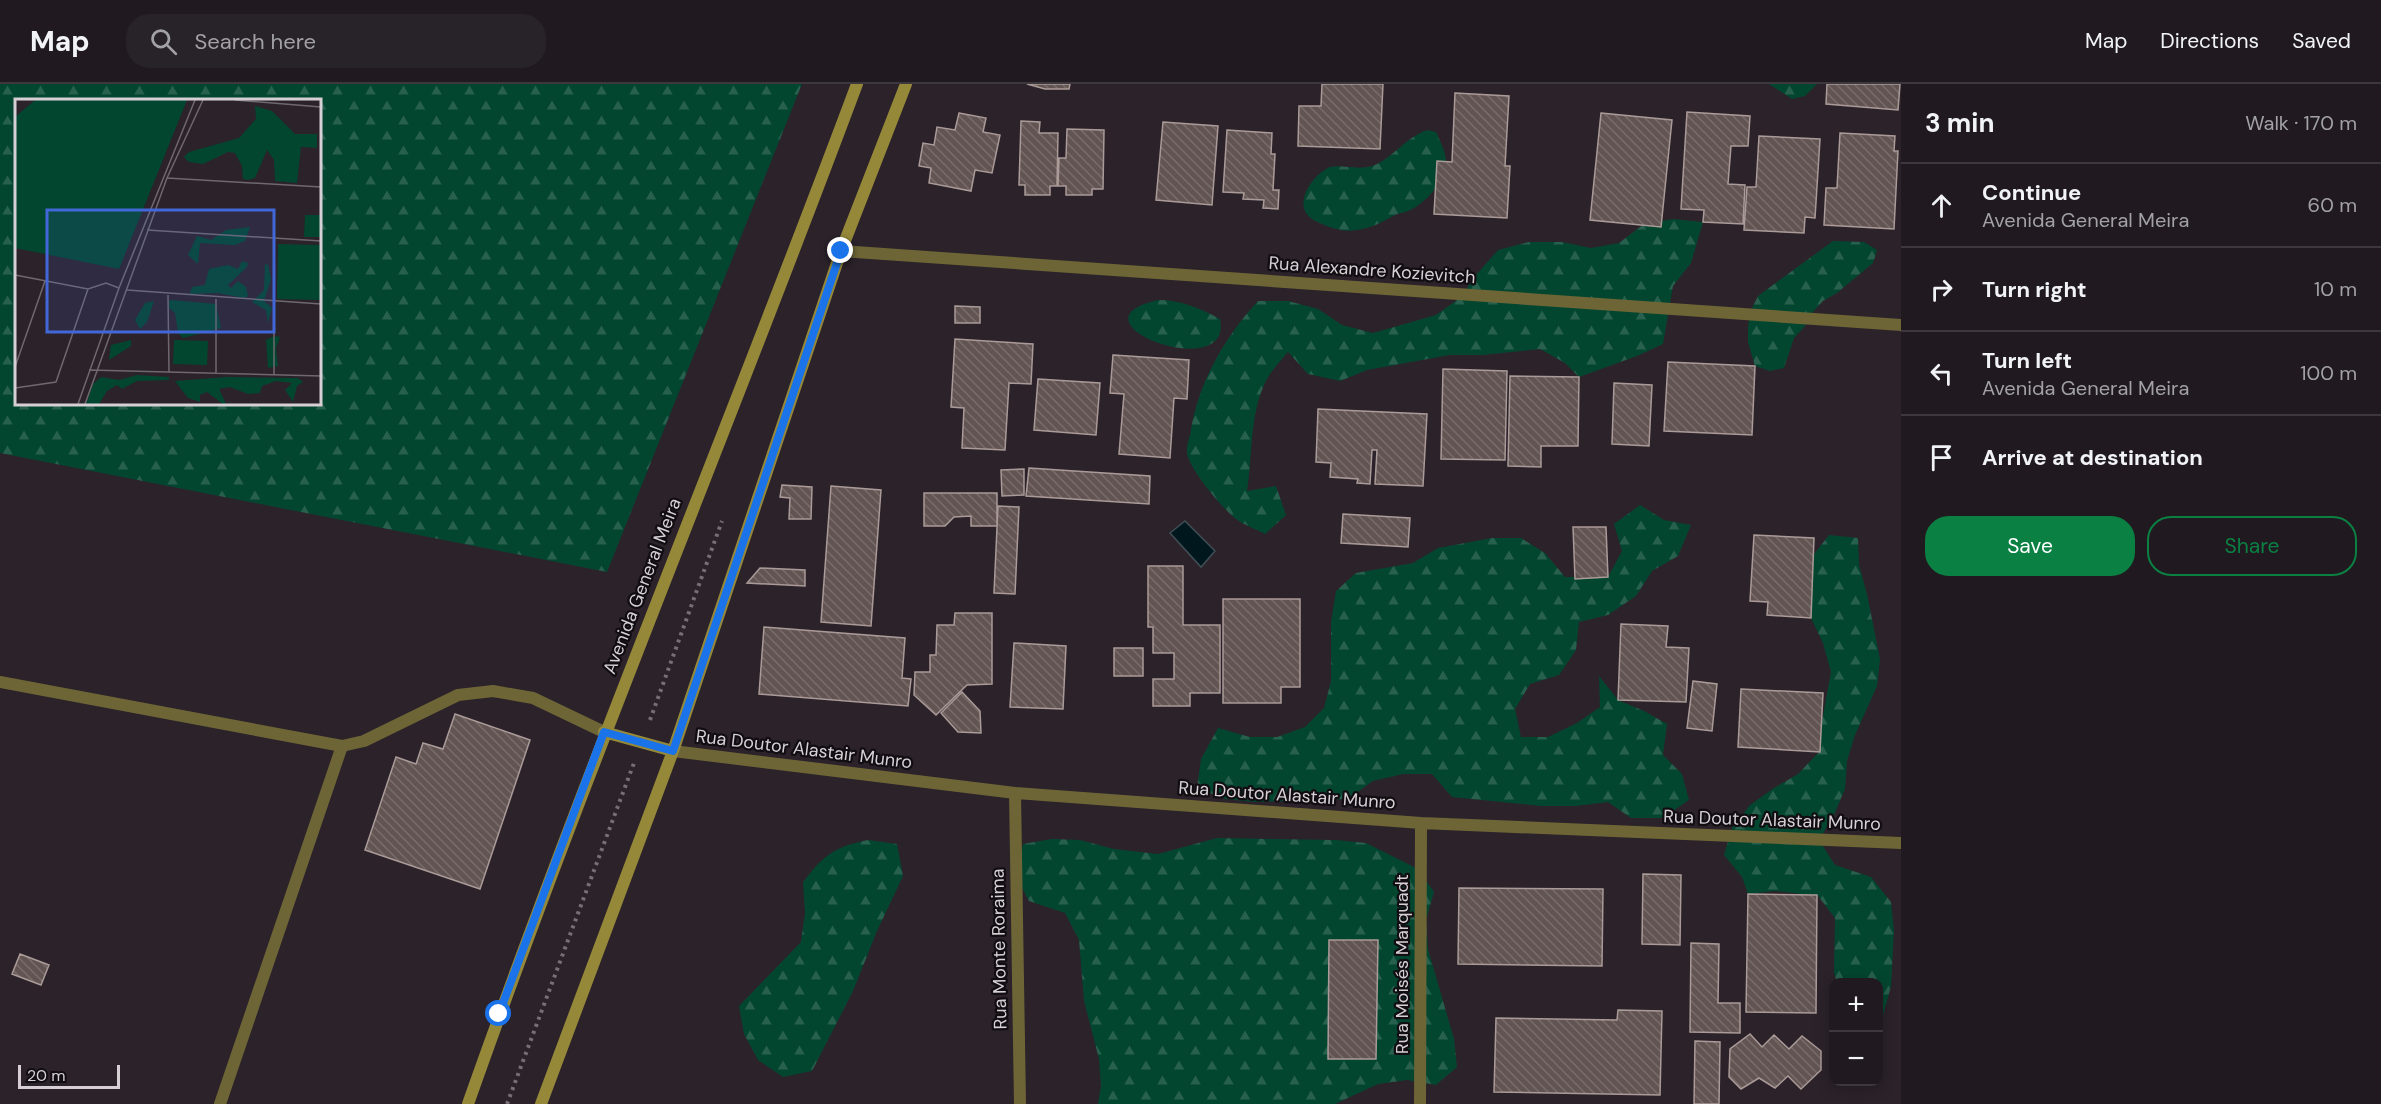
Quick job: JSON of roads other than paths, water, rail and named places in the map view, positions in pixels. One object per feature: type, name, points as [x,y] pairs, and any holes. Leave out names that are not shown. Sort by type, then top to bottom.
[{"type":"main road","name":"Avenida General Meira","points":[[468,1104],[604,732],[796,247],[857,84]]},
{"type":"main road","points":[[541,1104],[673,751],[841,251],[906,84]]},
{"type":"main road","points":[[604,732],[673,751]]},
{"type":"street","name":"Rua Alexandre Kozievitch","points":[[841,251],[1901,325]]},
{"type":"street","points":[[0,682],[342,746],[364,741],[458,695],[493,691],[533,698],[604,732]]},
{"type":"street","points":[[220,1104],[342,746]]},
{"type":"street","name":"Rua Doutor Alastair Munro","points":[[673,751],[1015,793],[1421,823],[1901,843]]},
{"type":"street","name":"Rua Monte Roraima","points":[[1015,793],[1020,1104]]},
{"type":"street","name":"Rua Moisés Marquadt","points":[[1420,1104],[1421,823]]},
{"type":"water","points":[[1185,521],[1215,551],[1201,567],[1170,533]]}]
